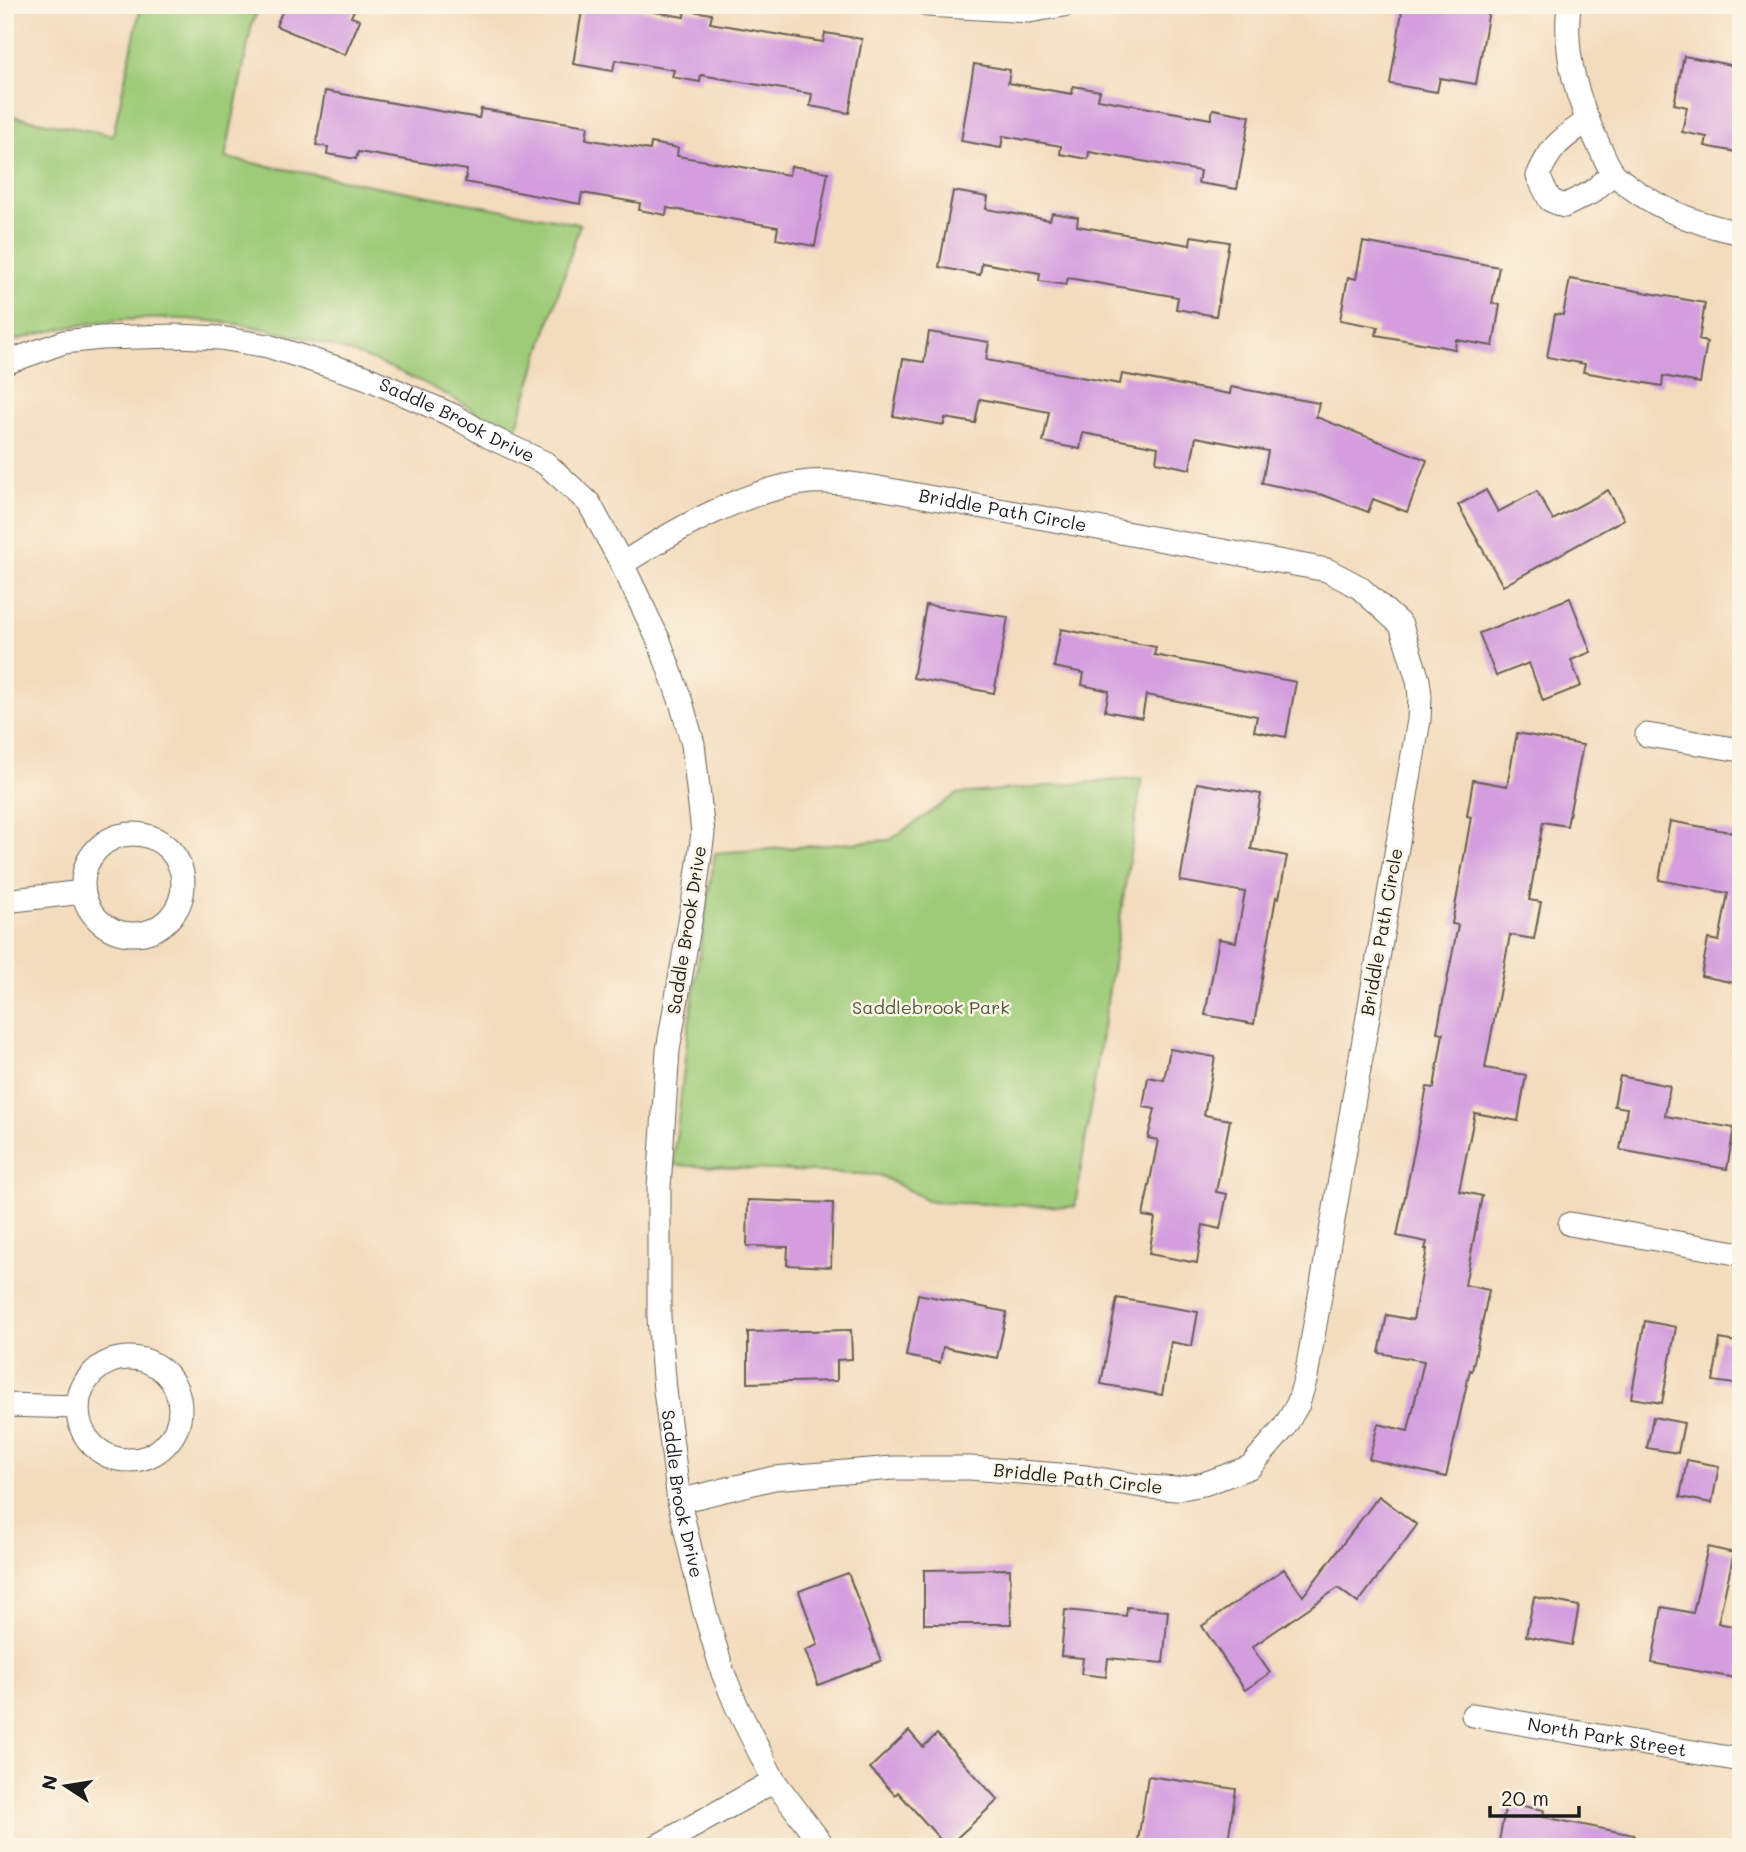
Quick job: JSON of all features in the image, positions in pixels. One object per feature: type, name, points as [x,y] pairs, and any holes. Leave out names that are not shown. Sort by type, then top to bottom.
[{"type":"street","points":[[927,5],[1030,11],[1064,5]]},
{"type":"street","points":[[1569,5],[1571,73],[1575,89],[1612,173],[1664,210],[1699,224],[1741,233]]},
{"type":"street","points":[[1591,128],[1563,138],[1548,155],[1538,176],[1550,200],[1564,206],[1592,192],[1612,173]]},
{"type":"street","name":"Saddle Brook Drive","points":[[5,363],[64,342],[139,336],[220,338],[268,346],[365,377],[441,411],[545,463],[589,503],[659,641],[681,702],[693,744],[703,832],[668,1050],[659,1187],[659,1317],[679,1501],[704,1609],[723,1673],[737,1707],[774,1781],[824,1847]]},
{"type":"street","name":"Briddle Path Circle","points":[[622,564],[671,533],[766,490],[819,482],[879,488],[1327,570],[1359,587],[1401,625],[1418,680],[1420,696],[1416,734],[1306,1377],[1298,1404],[1284,1428],[1250,1466],[1204,1484],[1176,1489],[1086,1477],[970,1468],[893,1468],[774,1478],[679,1501]]},
{"type":"street","points":[[1647,735],[1741,750]]},
{"type":"street","points":[[123,835],[144,835],[155,839],[172,852],[182,872],[183,888],[178,908],[164,924],[141,934],[122,933],[99,922],[88,906],[83,892],[84,873],[92,856],[104,843],[123,835]]},
{"type":"street","points":[[5,901],[83,892]]},
{"type":"street","points":[[1570,1224],[1741,1254]]},
{"type":"street","points":[[132,1358],[151,1363],[167,1375],[177,1392],[179,1408],[174,1432],[166,1443],[148,1455],[128,1460],[110,1457],[91,1443],[81,1426],[78,1408],[80,1392],[93,1372],[111,1361],[132,1358]]},
{"type":"street","points":[[5,1405],[78,1408]]},
{"type":"street","name":"North Park Street","points":[[1473,1715],[1741,1760]]},
{"type":"street","points":[[656,1847],[774,1781]]},
{"type":"green space","points":[[141,5],[260,5],[252,24],[225,158],[580,224],[514,435],[456,400],[396,370],[333,347],[269,330],[204,320],[138,319],[71,327],[5,344],[5,115],[113,135]]},
{"type":"green space","name":"Saddlebrook Park","points":[[1142,778],[1075,1207],[931,1202],[879,1175],[673,1165],[689,1024],[715,853],[890,840],[957,794]]},
{"type":"building","points":[[285,5],[356,5],[351,17],[360,20],[345,55],[276,26]]},
{"type":"building","points":[[583,5],[614,5],[684,17],[685,10],[712,14],[710,23],[823,42],[825,33],[862,39],[849,113],[810,106],[812,94],[701,75],[700,82],[672,77],[674,70],[615,60],[613,71],[573,64]]},
{"type":"building","points":[[1403,5],[1490,5],[1476,84],[1440,78],[1437,92],[1390,84]]},
{"type":"building","points":[[1684,56],[1741,67],[1741,153],[1705,146],[1707,137],[1682,132],[1687,107],[1674,104]]},
{"type":"building","points":[[974,64],[1010,70],[1008,83],[1072,94],[1073,86],[1100,91],[1098,99],[1211,119],[1213,109],[1250,116],[1237,189],[1198,183],[1200,171],[1089,152],[1088,159],[1060,154],[1061,146],[1003,136],[1001,148],[961,141]]},
{"type":"building","points":[[325,91],[479,118],[481,109],[588,126],[586,139],[650,150],[651,143],[678,148],[677,156],[789,175],[791,166],[828,172],[815,246],[776,239],[778,227],[667,208],[666,215],[639,210],[640,203],[582,193],[580,204],[465,182],[467,170],[358,152],[356,159],[327,154],[328,147],[316,145]]},
{"type":"building","points":[[953,191],[988,197],[986,209],[1050,220],[1052,213],[1078,217],[1077,226],[1190,245],[1191,236],[1229,242],[1216,316],[1176,309],[1178,297],[1068,278],[1066,285],[1039,281],[1040,273],[982,263],[980,275],[939,267]]},
{"type":"building","points":[[1363,242],[1499,267],[1492,303],[1500,305],[1493,346],[1456,340],[1455,349],[1376,335],[1378,327],[1340,320],[1348,277],[1356,279]]},
{"type":"building","points":[[1570,279],[1705,303],[1699,340],[1707,342],[1700,383],[1663,376],[1662,386],[1583,372],[1585,364],[1547,357],[1555,314],[1563,315]]},
{"type":"building","points":[[929,332],[989,342],[986,360],[1120,384],[1122,374],[1230,394],[1231,387],[1319,403],[1316,417],[1427,460],[1407,512],[1373,499],[1368,512],[1323,495],[1262,483],[1268,451],[1196,437],[1190,469],[1156,462],[1158,447],[1083,433],[1080,449],[1043,442],[1049,412],[980,399],[975,423],[945,418],[944,425],[893,416],[903,359],[924,362]]},
{"type":"building","points":[[1486,490],[1498,512],[1537,491],[1553,520],[1608,490],[1624,519],[1503,586],[1458,505]]},
{"type":"building","points":[[1570,598],[1591,652],[1571,660],[1581,686],[1543,701],[1529,663],[1496,676],[1479,633]]},
{"type":"building","points":[[926,605],[1008,617],[994,693],[913,678]]},
{"type":"building","points":[[1061,629],[1156,647],[1154,655],[1296,682],[1286,737],[1254,731],[1257,716],[1146,695],[1142,718],[1105,711],[1109,691],[1082,685],[1084,673],[1054,667]]},
{"type":"building","points":[[1517,733],[1583,745],[1567,826],[1543,822],[1529,900],[1541,902],[1534,939],[1510,935],[1485,1068],[1526,1075],[1518,1121],[1475,1113],[1459,1191],[1482,1196],[1465,1285],[1489,1290],[1446,1477],[1369,1459],[1378,1424],[1408,1431],[1424,1361],[1379,1353],[1387,1315],[1413,1320],[1427,1249],[1427,1242],[1397,1236],[1427,1087],[1434,1088],[1443,1033],[1437,1032],[1458,925],[1452,924],[1471,817],[1467,816],[1473,780],[1507,786]]},
{"type":"building","points":[[1197,783],[1261,794],[1251,849],[1287,856],[1279,898],[1276,897],[1254,1024],[1205,1015],[1219,939],[1236,942],[1245,892],[1180,881]]},
{"type":"building","points":[[1670,821],[1741,834],[1741,953],[1735,983],[1701,976],[1708,939],[1719,941],[1728,893],[1659,880]]},
{"type":"building","points":[[1170,1049],[1215,1057],[1204,1115],[1230,1120],[1216,1192],[1227,1194],[1220,1229],[1203,1225],[1197,1263],[1149,1254],[1155,1218],[1143,1216],[1158,1140],[1148,1138],[1155,1109],[1143,1107],[1148,1077],[1164,1080]]},
{"type":"building","points":[[1620,1076],[1670,1086],[1665,1116],[1734,1128],[1727,1169],[1620,1150],[1627,1108],[1614,1106]]},
{"type":"building","points":[[748,1200],[833,1203],[831,1267],[787,1265],[788,1247],[747,1246]]},
{"type":"building","points":[[918,1294],[1007,1312],[997,1358],[943,1347],[940,1363],[906,1356]]},
{"type":"building","points":[[1117,1298],[1198,1312],[1192,1346],[1171,1342],[1162,1395],[1101,1384]]},
{"type":"building","points":[[1645,1321],[1676,1327],[1662,1403],[1631,1398]]},
{"type":"building","points":[[851,1330],[852,1359],[837,1360],[837,1381],[748,1383],[748,1332]]},
{"type":"building","points":[[1720,1339],[1741,1343],[1741,1385],[1713,1381]]},
{"type":"building","points":[[1653,1417],[1684,1423],[1678,1453],[1647,1448]]},
{"type":"building","points":[[1687,1460],[1719,1466],[1712,1503],[1680,1497]]},
{"type":"building","points":[[1379,1496],[1417,1525],[1358,1603],[1338,1588],[1252,1647],[1270,1673],[1245,1690],[1202,1626],[1284,1569],[1303,1596]]},
{"type":"building","points":[[1708,1547],[1734,1553],[1718,1623],[1741,1628],[1741,1679],[1652,1663],[1662,1607],[1693,1613]]},
{"type":"building","points":[[1010,1569],[1011,1624],[924,1624],[924,1570]]},
{"type":"building","points":[[848,1573],[881,1661],[818,1685],[805,1650],[818,1645],[799,1591]]},
{"type":"building","points":[[1534,1597],[1579,1606],[1572,1645],[1526,1636]]},
{"type":"building","points":[[1127,1607],[1168,1611],[1163,1663],[1108,1658],[1106,1677],[1081,1674],[1083,1658],[1061,1656],[1065,1610],[1126,1616]]},
{"type":"building","points":[[909,1731],[923,1747],[937,1734],[998,1800],[947,1847],[898,1792],[895,1795],[870,1768]]},
{"type":"building","points":[[1148,1776],[1236,1789],[1227,1847],[1137,1847]]},
{"type":"building","points":[[1506,1803],[1544,1810],[1543,1817],[1634,1835],[1633,1847],[1498,1847]]}]
